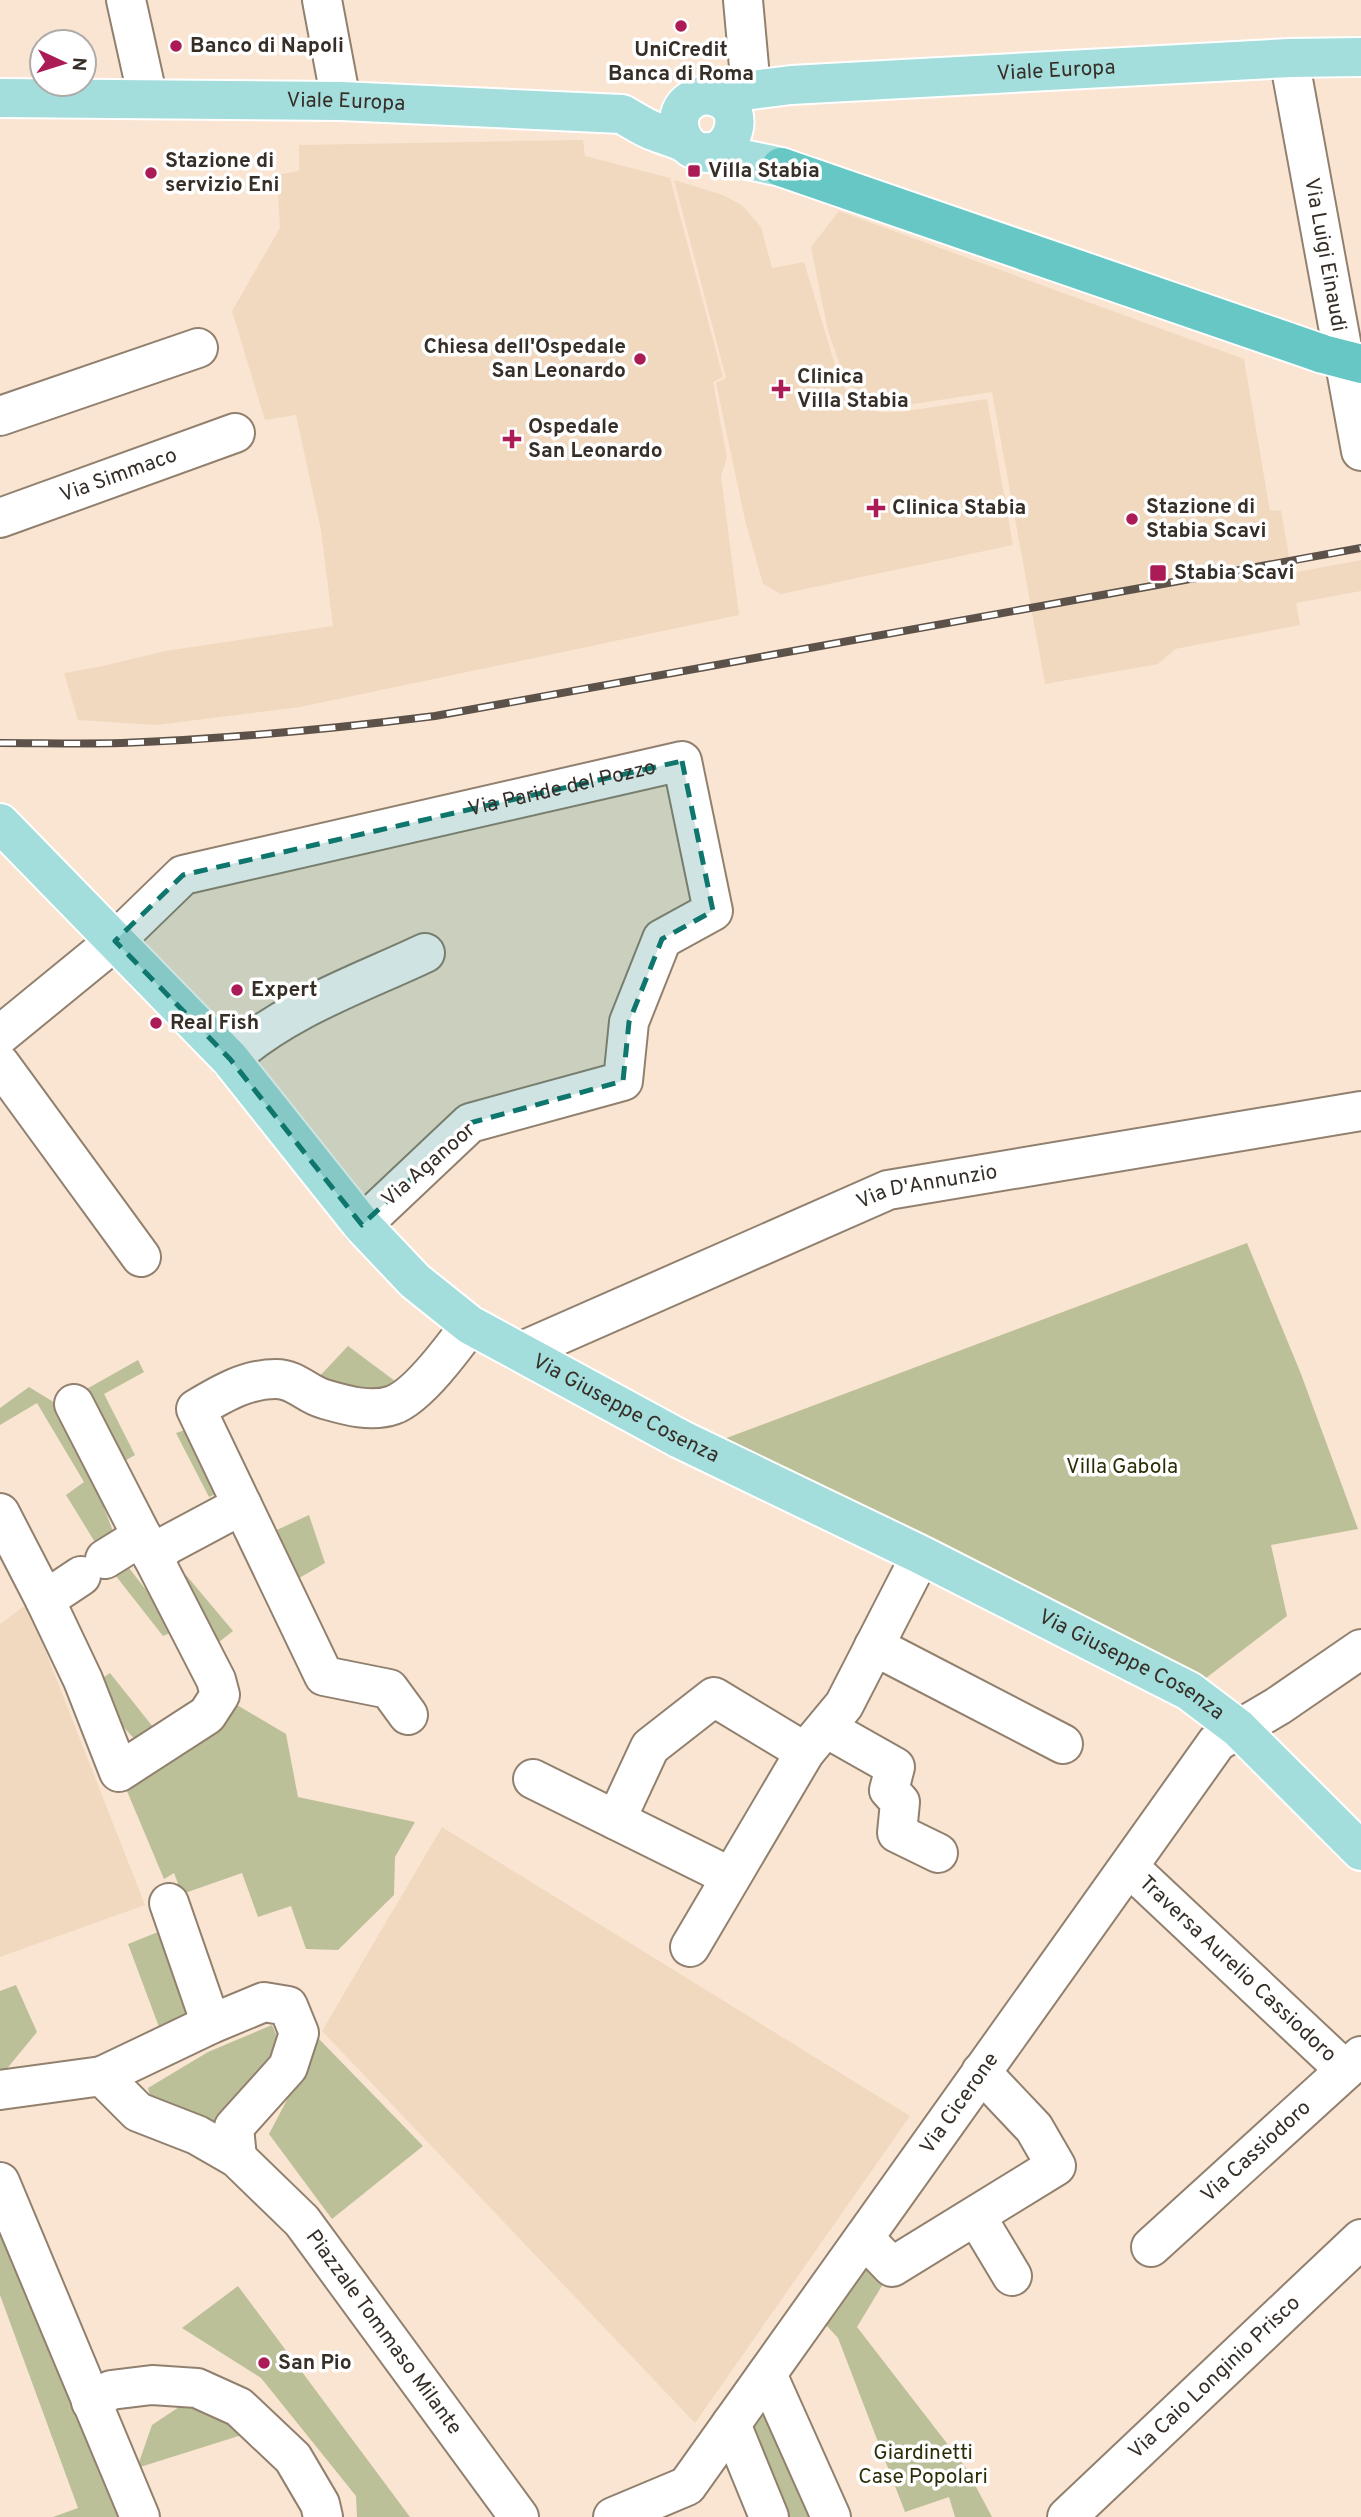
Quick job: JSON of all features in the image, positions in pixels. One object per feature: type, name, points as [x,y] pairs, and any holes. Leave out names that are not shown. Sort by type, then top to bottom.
[{"type":"highway","points":[[781,167],[1323,354],[1361,363]]},
{"type":"main road","name":"Viale Europa","points":[[0,98],[341,101],[718,118],[1289,58],[1361,57]]},
{"type":"main road","points":[[718,118],[781,167]]},
{"type":"main road","name":"Via Giuseppe Cosenza","points":[[0,823],[230,1059],[362,1225],[415,1281],[470,1325],[680,1439],[920,1555],[1189,1691],[1238,1728],[1361,1852]]},
{"type":"street","points":[[126,0],[148,99]]},
{"type":"street","points":[[322,0],[341,101]]},
{"type":"street","points":[[718,118],[743,0]]},
{"type":"street","name":"Via Luigi Einaudi","points":[[1289,58],[1361,451]]},
{"type":"street","points":[[0,416],[198,348]]},
{"type":"street","name":"Via Simmaco","points":[[0,518],[235,433]]},
{"type":"street","name":"Via Paride del Pozzo","points":[[116,942],[183,875],[682,761],[713,911],[662,939],[629,1022],[623,1081]]},
{"type":"street","points":[[0,1035],[116,942]]},
{"type":"street","points":[[230,1059],[250,1040],[305,1008],[425,953]]},
{"type":"street","points":[[0,1064],[141,1257]]},
{"type":"street","name":"Via Aganoor","points":[[362,1225],[470,1123],[623,1081]]},
{"type":"street","name":"Via D'Annunzio","points":[[520,1352],[888,1190],[1361,1111]]},
{"type":"street","points":[[408,1715],[389,1689],[324,1676],[196,1409],[243,1384],[275,1379],[295,1382],[320,1398],[360,1408],[392,1406],[410,1395],[453,1349],[470,1325]]},
{"type":"street","points":[[0,1513],[46,1600],[83,1680],[119,1772],[207,1715],[220,1695],[216,1680],[74,1404]]},
{"type":"street","points":[[46,1600],[93,1567],[242,1505]]},
{"type":"street","points":[[690,1947],[816,1740],[844,1705],[920,1555]]},
{"type":"street","points":[[874,1646],[1063,1744]]},
{"type":"street","name":"Via Cicerone","points":[[665,2517],[1217,1742],[1278,1706],[1361,1649]]},
{"type":"street","points":[[616,1820],[650,1747],[714,1697],[816,1740],[895,1767],[888,1790],[900,1802],[897,1833],[938,1853]]},
{"type":"street","points":[[533,1779],[731,1877]]},
{"type":"street","name":"Traversa Aurelio Cassiodoro","points":[[1129,1867],[1353,2063]]},
{"type":"street","points":[[169,1903],[211,2024]]},
{"type":"street","points":[[0,2090],[102,2076],[211,2024],[264,2003],[288,2006],[299,2033],[288,2067],[234,2127],[237,2158]]},
{"type":"street","name":"Via Cassiodoro","points":[[1151,2248],[1353,2063]]},
{"type":"street","points":[[864,2238],[892,2267],[1056,2165],[1034,2128],[981,2071]]},
{"type":"street","name":"Piazzale Tommaso Milante","points":[[102,2076],[138,2112],[197,2135],[237,2158],[302,2221],[519,2517]]},
{"type":"street","points":[[0,2182],[140,2517]]},
{"type":"street","points":[[976,2216],[1012,2276]]},
{"type":"street","name":"Via Caio Longinio Prisco","points":[[1067,2517],[1361,2239]]},
{"type":"street","points":[[767,2374],[831,2517]]},
{"type":"street","points":[[91,2402],[111,2390],[152,2385],[197,2388],[239,2407],[293,2458],[320,2504],[323,2517]]},
{"type":"street","points":[[731,2424],[769,2517]]},
{"type":"street","points":[[613,2517],[687,2486]]},
{"type":"highlighted area","points":[[682,761],[713,911],[662,939],[629,1022],[623,1081],[470,1123],[362,1225],[230,1059],[115,941],[183,875]]},
{"type":"shaded area","name":"Ospedale San Leonardo","points":[[583,140],[585,156],[670,178],[723,377],[713,382],[727,458],[721,476],[739,615],[300,707],[156,725],[78,720],[64,673],[165,651],[333,626],[321,530],[296,415],[265,420],[232,311],[280,228],[277,175],[299,171],[299,145]]},
{"type":"shaded area","name":"Clinica Villa Stabia","points":[[674,180],[723,195],[743,206],[761,227],[772,268],[804,262],[838,375],[849,395],[861,405],[880,412],[900,412],[987,399],[1013,545],[781,594],[763,584],[745,520],[716,383],[726,378]]},
{"type":"shaded area","points":[[839,211],[1244,359],[1270,511],[1281,510],[1292,573],[1361,560],[1361,591],[1296,603],[1300,625],[1175,649],[1158,664],[1045,684],[992,392],[894,407],[864,399],[853,388],[842,371],[828,331],[811,247]]},
{"type":"shaded area","points":[[27,1604],[145,1905],[0,1957],[0,1624]]},
{"type":"shaded area","points":[[442,1827],[910,2116],[695,2423],[322,2031]]},
{"type":"green space","name":"Villa Gabola","points":[[1247,1243],[1301,1374],[1358,1529],[1271,1545],[1287,1616],[1189,1691],[713,1443]]},
{"type":"green space","points":[[348,1346],[403,1387],[368,1400],[317,1379]]},
{"type":"green space","points":[[138,1360],[144,1372],[104,1394],[135,1455],[121,1463],[83,1391]]},
{"type":"green space","points":[[29,1387],[52,1401],[92,1477],[113,1531],[101,1552],[66,1495],[84,1482],[37,1403],[0,1425],[0,1408]]},
{"type":"green space","points":[[185,1430],[216,1494],[209,1497],[176,1433]]},
{"type":"green space","points":[[309,1515],[325,1563],[289,1584],[266,1535]]},
{"type":"green space","points":[[129,1568],[177,1630],[163,1636],[112,1571]]},
{"type":"green space","points":[[186,1575],[233,1631],[214,1646],[177,1583]]},
{"type":"green space","points":[[110,1673],[157,1732],[140,1745],[117,1720],[101,1679]]},
{"type":"green space","points":[[220,1695],[286,1734],[298,1797],[415,1822],[395,1857],[394,1895],[338,1950],[306,1949],[291,1906],[258,1917],[242,1873],[182,1894],[174,1873],[164,1879],[119,1772]]},
{"type":"green space","points":[[158,1932],[188,2020],[159,2027],[128,1944]]},
{"type":"green space","points":[[16,1985],[37,2032],[0,2077],[0,1991]]},
{"type":"green space","points":[[272,2025],[287,2058],[226,2122],[203,2131],[154,2110],[148,2088],[208,2052]]},
{"type":"green space","points":[[319,2039],[423,2146],[332,2219],[269,2134]]},
{"type":"green space","points":[[0,2181],[140,2517],[53,2517],[78,2508],[0,2295]]},
{"type":"green space","name":"Giardinetti Case Popolari","points":[[864,2251],[886,2279],[857,2327],[966,2468],[992,2517],[955,2517],[949,2497],[905,2512],[838,2338],[817,2315]]},
{"type":"green space","points":[[238,2286],[410,2517],[357,2517],[356,2496],[261,2378],[182,2328]]},
{"type":"green space","points":[[768,2377],[831,2517],[772,2517],[733,2425]]},
{"type":"green space","points":[[194,2397],[245,2434],[137,2468],[152,2425]]},
{"type":"railway","points":[[0,743],[122,743],[201,739],[435,716],[1361,548]]},
{"type":"place","name":"UniCredit Banca di Roma","points":[[681,26]]},
{"type":"place","name":"Banco di Napoli","points":[[176,46]]},
{"type":"place","name":"Villa Stabia","points":[[694,171]]},
{"type":"place","name":"Stazione di servizio Eni","points":[[151,173]]},
{"type":"place","name":"Chiesa dell'Ospedale San Leonardo","points":[[640,359]]},
{"type":"place","name":"Clinica Villa Stabia","points":[[781,389]]},
{"type":"place","name":"Ospedale San Leonardo","points":[[512,439]]},
{"type":"place","name":"Clinica Stabia","points":[[876,508]]},
{"type":"place","name":"Stazione di Stabia Scavi","points":[[1132,519]]},
{"type":"place","name":"Stabia Scavi","points":[[1158,573]]},
{"type":"place","name":"Expert","points":[[237,990]]},
{"type":"place","name":"Real Fish","points":[[156,1023]]},
{"type":"place","name":"San Pio","points":[[264,2363]]}]
